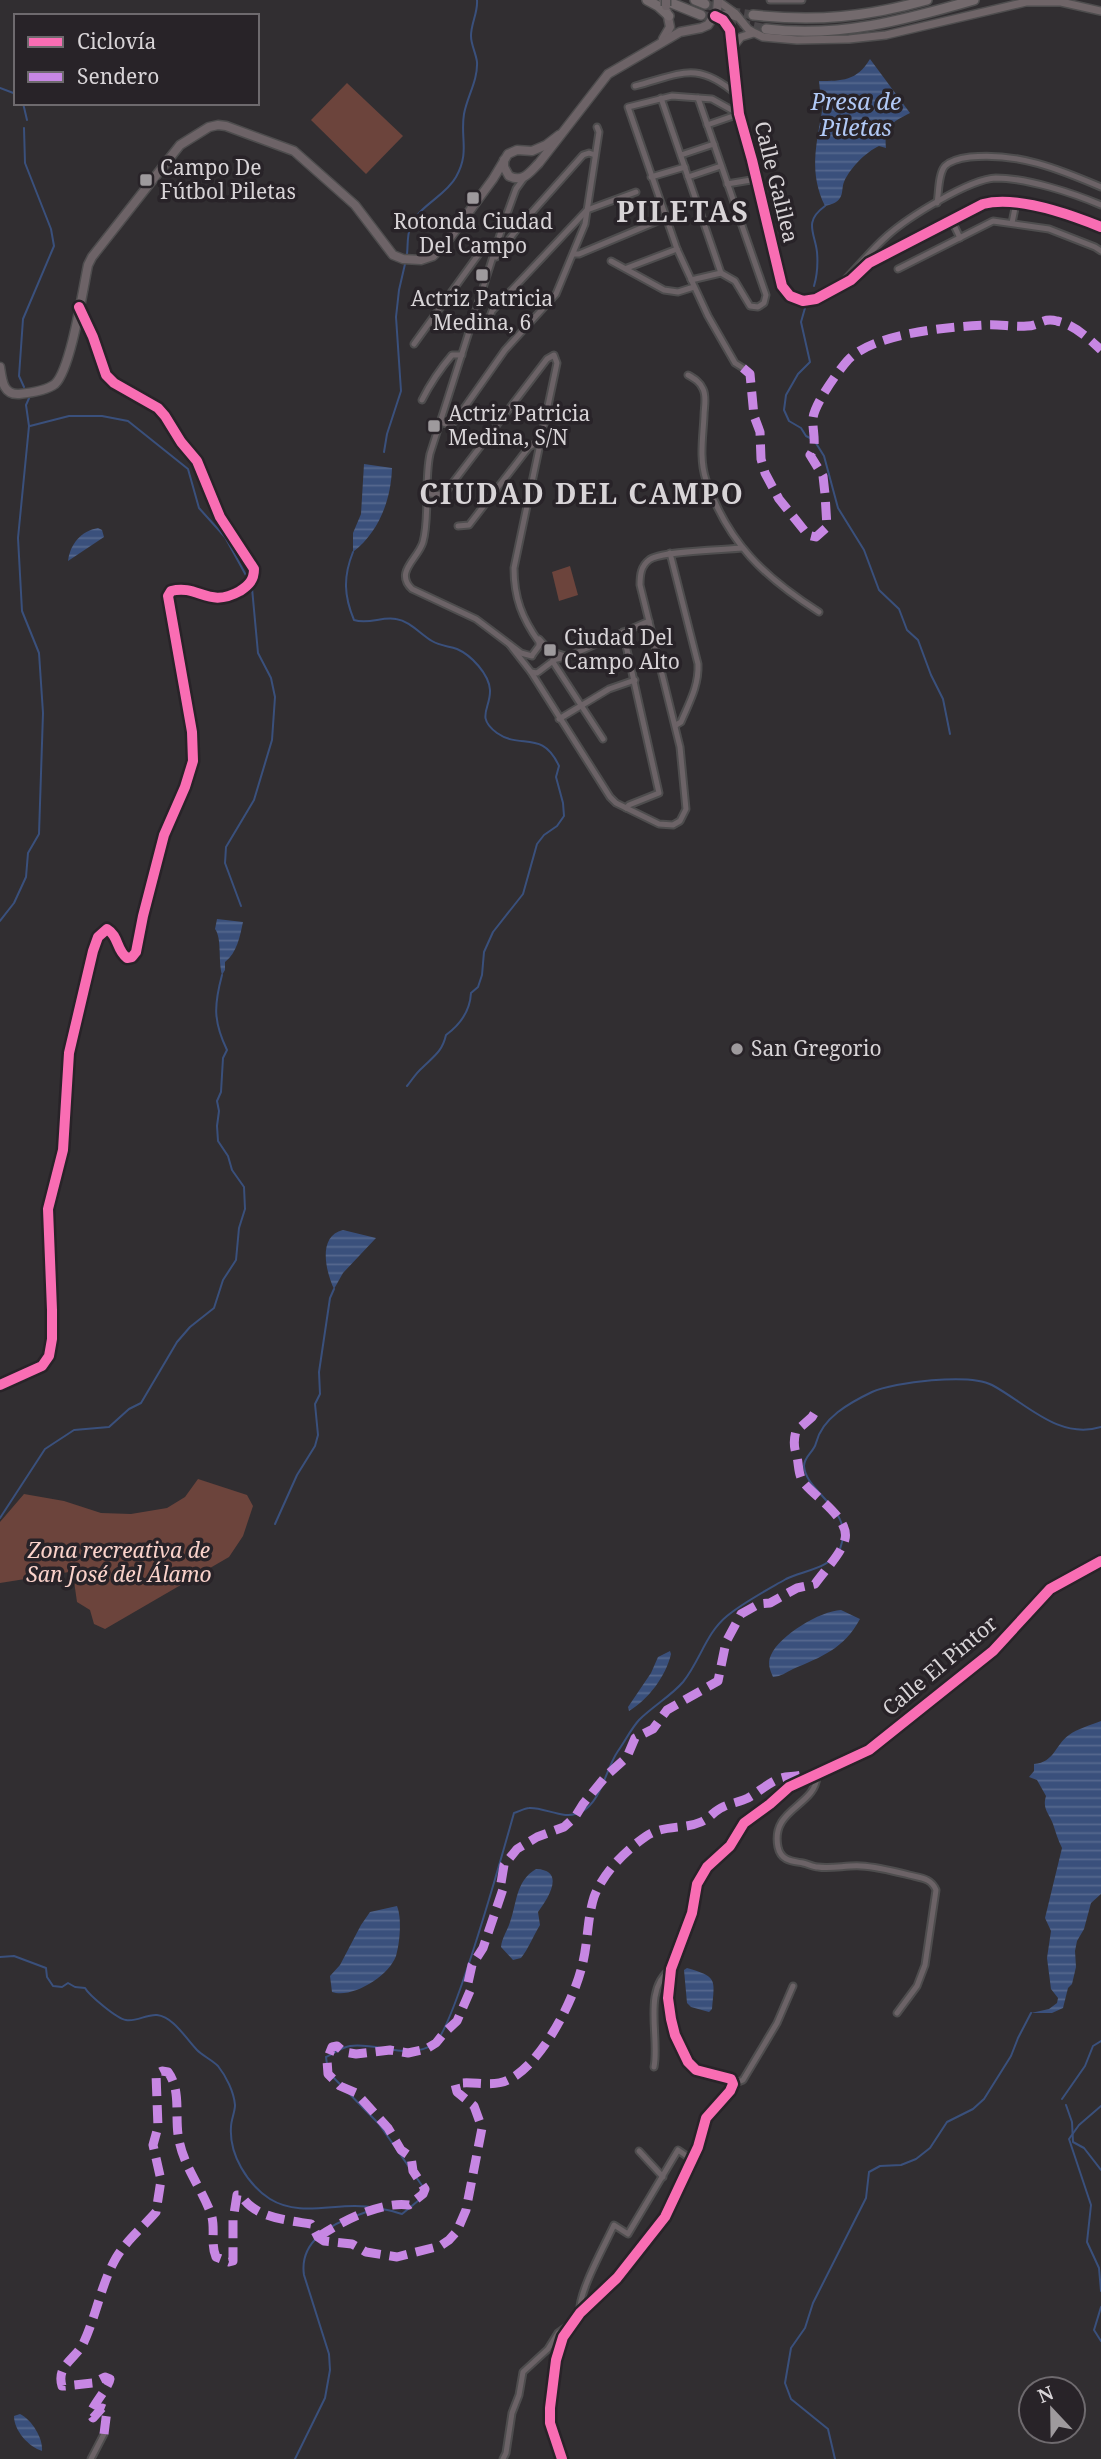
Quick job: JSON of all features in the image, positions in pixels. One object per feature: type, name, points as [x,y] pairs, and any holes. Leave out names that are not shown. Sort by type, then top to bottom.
[{"type":"highway","points":[[647,0],[667,8],[701,15]]},
{"type":"highway","points":[[695,0],[705,4]]},
{"type":"highway","points":[[753,15],[806,20],[839,19],[873,14],[927,0]]},
{"type":"highway","points":[[766,29],[806,32],[876,27],[974,0]]},
{"type":"main road","points":[[493,179],[527,175],[553,146],[608,74],[655,45],[687,30],[701,29],[708,25],[715,16],[718,1]]},
{"type":"main road","points":[[667,8],[680,27],[687,30]]},
{"type":"main road","points":[[655,45],[669,31],[667,8]]},
{"type":"main road","points":[[0,367],[4,388],[16,395],[50,387],[61,375],[92,257],[170,155],[192,136],[209,127],[226,126],[294,150],[355,205],[393,255],[403,259],[421,260],[433,256],[449,239],[505,158],[517,150],[526,152],[539,149],[559,135]]},
{"type":"main road","points":[[526,152],[533,163],[527,175]]},
{"type":"main road","points":[[505,158],[504,167],[510,176]]},
{"type":"street","points":[[770,0],[802,0]]},
{"type":"street","points":[[718,1],[755,33],[771,38],[797,40],[861,38],[923,27],[1026,2],[1062,2],[1101,11]]},
{"type":"street","points":[[715,16],[727,14],[739,19]]},
{"type":"street","points":[[715,16],[726,23]]},
{"type":"street","points":[[708,25],[726,23]]},
{"type":"street","name":"Calle Galilea","points":[[726,23],[733,47],[739,114],[782,286],[790,296],[803,301],[816,299],[839,285]]},
{"type":"street","points":[[733,47],[741,37],[755,33]]},
{"type":"street","points":[[635,86],[681,71],[719,79],[737,95]]},
{"type":"street","points":[[739,114],[712,99],[672,96],[628,107],[664,218],[677,249],[708,316],[735,363],[743,368]]},
{"type":"street","points":[[661,98],[721,273],[734,281],[750,306],[758,307],[764,303],[766,295],[698,98]]},
{"type":"street","points":[[707,125],[739,114]]},
{"type":"street","points":[[440,422],[450,425],[455,421],[505,350],[556,294],[582,232],[599,132],[597,127]]},
{"type":"street","points":[[681,155],[714,144]]},
{"type":"street","points":[[489,269],[499,251],[517,229],[583,155],[595,155]]},
{"type":"street","points":[[937,203],[942,169],[963,158],[988,155],[1022,159],[1054,167],[1101,187]]},
{"type":"street","points":[[688,177],[722,166]]},
{"type":"street","points":[[651,177],[685,167]]},
{"type":"street","points":[[527,175],[516,189],[504,222],[440,422],[427,467],[424,538],[407,567],[405,577],[412,589],[477,619],[521,653],[532,655],[541,650],[569,656]]},
{"type":"street","points":[[510,176],[513,198]]},
{"type":"street","points":[[727,184],[757,178]]},
{"type":"street","points":[[839,285],[888,235],[964,187],[996,178],[1055,188],[1101,205]]},
{"type":"street","points":[[489,319],[492,311],[587,210],[636,192]]},
{"type":"street","points":[[839,285],[851,280],[869,263],[983,204],[995,201],[1054,210],[1101,227]]},
{"type":"street","points":[[1012,223],[1016,203]]},
{"type":"street","points":[[574,254],[664,218]]},
{"type":"street","points":[[952,221],[960,238]]},
{"type":"street","points":[[504,222],[509,231],[517,229]]},
{"type":"street","points":[[898,269],[993,222],[1049,229],[1101,251]]},
{"type":"street","points":[[570,229],[577,226],[582,232]]},
{"type":"street","points":[[414,344],[481,251],[488,243],[497,244]]},
{"type":"street","points":[[627,268],[677,249]]},
{"type":"street","points":[[611,261],[664,290],[678,292],[694,287]]},
{"type":"street","points":[[691,280],[721,273]]},
{"type":"street","points":[[0,1385],[42,1366],[49,1356],[52,1310],[48,1209],[63,1150],[69,1053],[93,951],[98,937],[107,929],[115,937],[121,954],[127,958],[136,952],[161,847],[193,761],[192,732],[168,596],[171,591],[185,590],[215,599],[223,598],[243,589],[254,576],[254,569],[213,504],[197,461],[158,408],[114,383],[106,374],[79,307]]},
{"type":"street","points":[[75,325],[90,333]]},
{"type":"street","points":[[71,340],[79,334],[90,333]]},
{"type":"street","points":[[422,400],[452,355],[462,355]]},
{"type":"street","points":[[426,493],[443,494],[448,489],[547,359],[554,355],[557,363],[514,568],[515,594],[519,607],[539,646],[525,664],[610,797],[659,824],[673,825],[680,821],[686,809],[685,792],[676,724],[640,585],[640,575],[649,560],[656,555],[741,548]]},
{"type":"street","points":[[688,375],[699,381],[705,395],[702,451],[705,479],[741,548],[765,573],[818,612]]},
{"type":"street","points":[[458,526],[469,525],[529,447],[540,441]]},
{"type":"street","points":[[670,553],[698,664],[696,687],[681,722],[676,724]]},
{"type":"street","points":[[510,645],[529,670],[537,673],[553,661],[649,621]]},
{"type":"street","points":[[623,632],[659,793],[626,808]]},
{"type":"street","points":[[534,635],[549,651],[603,739]]},
{"type":"street","points":[[559,719],[609,689],[635,680]]},
{"type":"street","name":"Calle El Pintor","points":[[733,2084],[727,2077],[696,2070],[688,2062],[675,2035],[668,1998],[671,1969],[692,1913],[697,1884],[707,1867],[730,1846],[744,1823],[789,1787],[869,1750],[993,1651],[1050,1589],[1101,1561]]},
{"type":"street","points":[[817,1775],[808,1795],[782,1820],[778,1843],[783,1857],[793,1863],[818,1867],[852,1865],[888,1869],[927,1879],[936,1890],[925,1965],[916,1986],[897,2013]]},
{"type":"street","points":[[654,2067],[657,2054],[655,2005],[658,1986],[667,1970],[671,1969]]},
{"type":"street","points":[[562,2459],[551,2423],[550,2408],[556,2360],[564,2337],[580,2313],[617,2278],[665,2217],[698,2147],[706,2118],[733,2084],[743,2080],[777,2023],[793,1986]]},
{"type":"street","points":[[580,2313],[579,2306],[587,2285],[614,2225],[628,2234],[678,2150],[691,2159]]},
{"type":"street","points":[[639,2151],[663,2177]]},
{"type":"street","points":[[503,2459],[523,2372],[548,2349],[566,2325],[573,2323]]},
{"type":"street","points":[[91,2459],[104,2434]]},
{"type":"green space","points":[[347,83],[403,136],[366,174],[311,120]]},
{"type":"green space","points":[[570,566],[578,595],[559,601],[552,572]]},
{"type":"green space","name":"Zona recreativa de San José del Álamo","points":[[198,1479],[247,1495],[253,1506],[243,1536],[229,1557],[105,1629],[94,1624],[90,1610],[77,1602],[74,1581],[69,1572],[0,1583],[0,1522],[24,1494],[64,1501],[101,1513],[131,1514],[167,1508],[185,1497]]},
{"type":"water","name":"Presa de Piletas","points":[[870,59],[910,113],[890,126],[886,135],[886,148],[879,146],[869,152],[850,171],[839,200],[825,206],[815,171],[823,95],[819,81],[835,81],[854,76]]},
{"type":"water","points":[[364,464],[392,468],[391,480],[377,525],[353,552],[353,533],[361,514]]},
{"type":"water","points":[[98,528],[102,530],[104,537],[68,561],[77,539]]},
{"type":"water","points":[[217,919],[243,922],[237,944],[225,962],[222,975],[215,929]]},
{"type":"water","points":[[343,1230],[376,1238],[343,1273],[334,1289],[326,1264],[327,1247],[330,1239]]},
{"type":"water","points":[[841,1610],[860,1619],[847,1638],[822,1656],[773,1677],[769,1666],[770,1658],[783,1640],[812,1619]]},
{"type":"water","points":[[670,1651],[669,1662],[655,1687],[643,1701],[629,1711],[628,1707],[651,1673],[658,1657]]},
{"type":"water","points":[[1101,1721],[1101,1894],[1091,1903],[1084,1929],[1077,1941],[1076,1967],[1063,2008],[1052,2013],[1031,2013],[1049,2009],[1057,2003],[1058,1998],[1051,1989],[1047,1958],[1051,1931],[1045,1918],[1062,1848],[1045,1808],[1046,1796],[1037,1780],[1029,1777],[1034,1771],[1034,1764],[1050,1757],[1069,1735]]},
{"type":"water","points":[[536,1869],[551,1874],[552,1886],[538,1912],[540,1925],[521,1958],[513,1960],[501,1947],[520,1887]]},
{"type":"water","points":[[397,1906],[400,1917],[399,1938],[392,1964],[378,1978],[359,1989],[332,1992],[330,1976],[340,1965],[370,1912]]},
{"type":"water","points":[[687,1968],[712,1980],[713,1999],[709,2012],[691,2007],[687,2003],[684,1970]]},
{"type":"water","points":[[20,2414],[29,2420],[36,2430],[42,2451],[27,2442],[19,2433],[14,2416]]},
{"type":"waterway","points":[[407,254],[408,234],[414,220],[451,184],[463,160],[464,114],[477,69],[471,36],[477,0]]},
{"type":"waterway","points":[[0,88],[14,93]]},
{"type":"waterway","points":[[23,105],[27,120]]},
{"type":"waterway","points":[[24,128],[25,163],[51,229],[54,246],[23,319],[19,376],[24,387]]},
{"type":"waterway","points":[[814,286],[817,256],[812,223],[825,206]]},
{"type":"waterway","points":[[384,452],[401,391],[396,317],[405,264]]},
{"type":"waterway","points":[[805,308],[801,322],[810,362],[798,374],[786,395],[784,410],[789,421],[814,440],[824,456],[838,508],[864,550],[879,590],[899,609],[907,630],[918,640],[943,699],[950,734]]},
{"type":"waterway","points":[[0,921],[14,903],[26,877],[28,853],[39,834],[43,713],[39,653],[22,611],[18,538],[29,426],[26,405],[30,396]]},
{"type":"waterway","points":[[30,426],[69,416],[102,416],[128,421],[188,469],[199,508],[225,537],[248,579]]},
{"type":"waterway","points":[[353,552],[346,586],[354,620],[401,620],[432,641],[457,649],[473,660],[489,684],[490,696],[485,717],[490,727],[506,738],[531,742],[546,748],[559,766],[556,777],[563,803],[564,816],[537,844],[523,894],[493,932],[484,952],[478,987],[471,993],[464,1017],[446,1035],[437,1053],[407,1086]]},
{"type":"waterway","points":[[241,906],[225,863],[226,847],[254,800],[272,740],[275,697],[271,678],[258,653],[252,588]]},
{"type":"waterway","points":[[0,1518],[45,1449],[74,1430],[109,1427],[129,1409],[141,1403],[177,1342],[190,1327],[214,1308],[223,1280],[236,1260],[239,1228],[245,1209],[244,1187],[218,1141],[217,1126],[217,1101],[221,1092],[223,1058],[227,1050],[216,1013],[222,975]]},
{"type":"waterway","points":[[275,1524],[318,1435],[315,1404],[320,1394],[319,1372],[330,1298],[334,1289]]},
{"type":"waterway","points":[[295,2459],[325,2398],[330,2370],[329,2354],[304,2275],[306,2253],[327,2229],[347,2219],[375,2209],[402,2214],[424,2196],[423,2187],[379,2124],[328,2072],[326,2057],[350,2046],[414,2051],[434,2044],[454,2007],[490,1898],[514,1813],[535,1808],[568,1815],[588,1807],[599,1793],[614,1759],[633,1727],[683,1682],[720,1623],[763,1592],[786,1579],[824,1565],[836,1555],[843,1535],[841,1523],[807,1476],[804,1466],[824,1426],[846,1406],[872,1392],[897,1385],[950,1379],[981,1381],[1057,1424],[1085,1430],[1101,1427]]},
{"type":"waterway","points":[[0,1957],[14,1956],[46,1968],[47,1977],[53,1986],[62,1987],[68,1983],[85,1988],[122,2019],[134,2020],[157,2015],[174,2024],[197,2050],[218,2066],[227,2079],[235,2105],[231,2137],[236,2158],[247,2177],[270,2199],[295,2208],[376,2208]]},
{"type":"waterway","points":[[835,2459],[828,2429],[791,2399],[785,2383],[791,2348],[805,2328],[813,2303],[866,2198],[869,2172],[880,2166],[901,2165],[916,2159],[930,2148],[947,2122],[973,2109],[984,2099],[1011,2056],[1031,2013]]},
{"type":"waterway","points":[[1062,2099],[1085,2066],[1093,2046],[1101,2041]]},
{"type":"waterway","points":[[1066,2105],[1072,2122],[1073,2142],[1084,2148],[1101,2170]]},
{"type":"waterway","points":[[1101,2106],[1079,2125],[1069,2139],[1091,2205],[1087,2242],[1099,2268],[1101,2291]]},
{"type":"waterway","points":[[1101,2307],[1094,2330],[1101,2341]]},
{"type":"tunnel","points":[[705,4],[753,15]]},
{"type":"tunnel","points":[[701,15],[766,29]]},
{"type":"marked path","points":[[743,368],[750,374],[754,416],[760,432],[761,459],[765,473],[779,499],[808,535],[816,537],[827,527],[823,476],[810,455],[814,442],[814,413],[838,372],[860,351],[875,343],[912,333],[985,325],[1027,326],[1052,320],[1075,329],[1101,350]]},
{"type":"marked path","points":[[318,2237],[374,2209],[409,2205],[423,2194],[425,2189],[413,2171],[411,2157],[401,2150],[388,2128],[356,2093],[340,2086],[328,2074],[327,2060],[332,2047],[337,2046],[344,2052],[356,2054],[390,2050],[408,2053],[426,2049],[436,2043],[457,2021],[470,1991],[468,1983],[472,1965],[483,1948],[504,1886],[501,1883],[504,1865],[517,1849],[537,1837],[564,1827],[575,1817],[606,1776],[627,1757],[635,1738],[653,1729],[667,1710],[718,1681],[726,1642],[741,1614],[759,1604],[770,1603],[797,1588],[815,1584],[840,1550],[845,1539],[842,1524],[802,1480],[795,1447],[796,1431],[817,1409]]},
{"type":"marked path","points":[[104,2434],[107,2410],[102,2408],[93,2418],[90,2414],[110,2379],[105,2377],[93,2383],[62,2386],[61,2379],[67,2363],[83,2344],[116,2258],[156,2212],[161,2180],[153,2145],[158,2127],[156,2074],[168,2072],[175,2088],[179,2140],[211,2214],[216,2257],[233,2261],[233,2220],[237,2195],[241,2195],[254,2209],[263,2213],[311,2224],[318,2237],[324,2241],[352,2244],[366,2252],[397,2257],[440,2246],[457,2231],[466,2210],[482,2128],[474,2106],[457,2092],[455,2084],[508,2080],[532,2061],[544,2046],[572,1996],[584,1958],[594,1897],[615,1863],[652,1833],[701,1822],[720,1808],[748,1798],[783,1777],[802,1775]]},
{"type":"cycle path","points":[[715,16],[723,20],[730,30],[739,114],[782,286],[790,296],[803,301],[816,299],[851,280],[869,263],[983,204],[1027,204],[1101,227]]},
{"type":"cycle path","points":[[0,1385],[42,1366],[49,1356],[52,1310],[48,1209],[63,1150],[69,1053],[93,951],[98,937],[107,929],[114,935],[127,958],[136,952],[164,835],[193,761],[192,732],[168,596],[171,591],[181,590],[211,597],[229,596],[246,587],[254,573],[220,517],[197,461],[165,416],[158,408],[114,383],[106,375],[79,307]]},
{"type":"cycle path","points":[[562,2459],[550,2423],[550,2408],[556,2360],[563,2337],[580,2313],[617,2278],[665,2217],[698,2147],[706,2118],[733,2084],[731,2079],[696,2070],[688,2062],[675,2035],[668,1998],[671,1969],[692,1913],[697,1884],[707,1867],[730,1846],[744,1823],[789,1787],[869,1750],[993,1651],[1050,1589],[1101,1561]]},
{"type":"place","name":"Campo De Fútbol Piletas","points":[[146,180]]},
{"type":"place","name":"Rotonda Ciudad Del Campo","points":[[473,198]]},
{"type":"place","name":"Actriz Patricia Medina, 6","points":[[482,275]]},
{"type":"place","name":"Actriz Patricia Medina, S/N","points":[[434,426]]},
{"type":"place","name":"Ciudad Del Campo Alto","points":[[550,650]]},
{"type":"place","name":"San Gregorio","points":[[737,1049]]},
{"type":"district","name":"PILETAS","points":[[683,212]]},
{"type":"district","name":"CIUDAD DEL CAMPO","points":[[582,494]]}]
